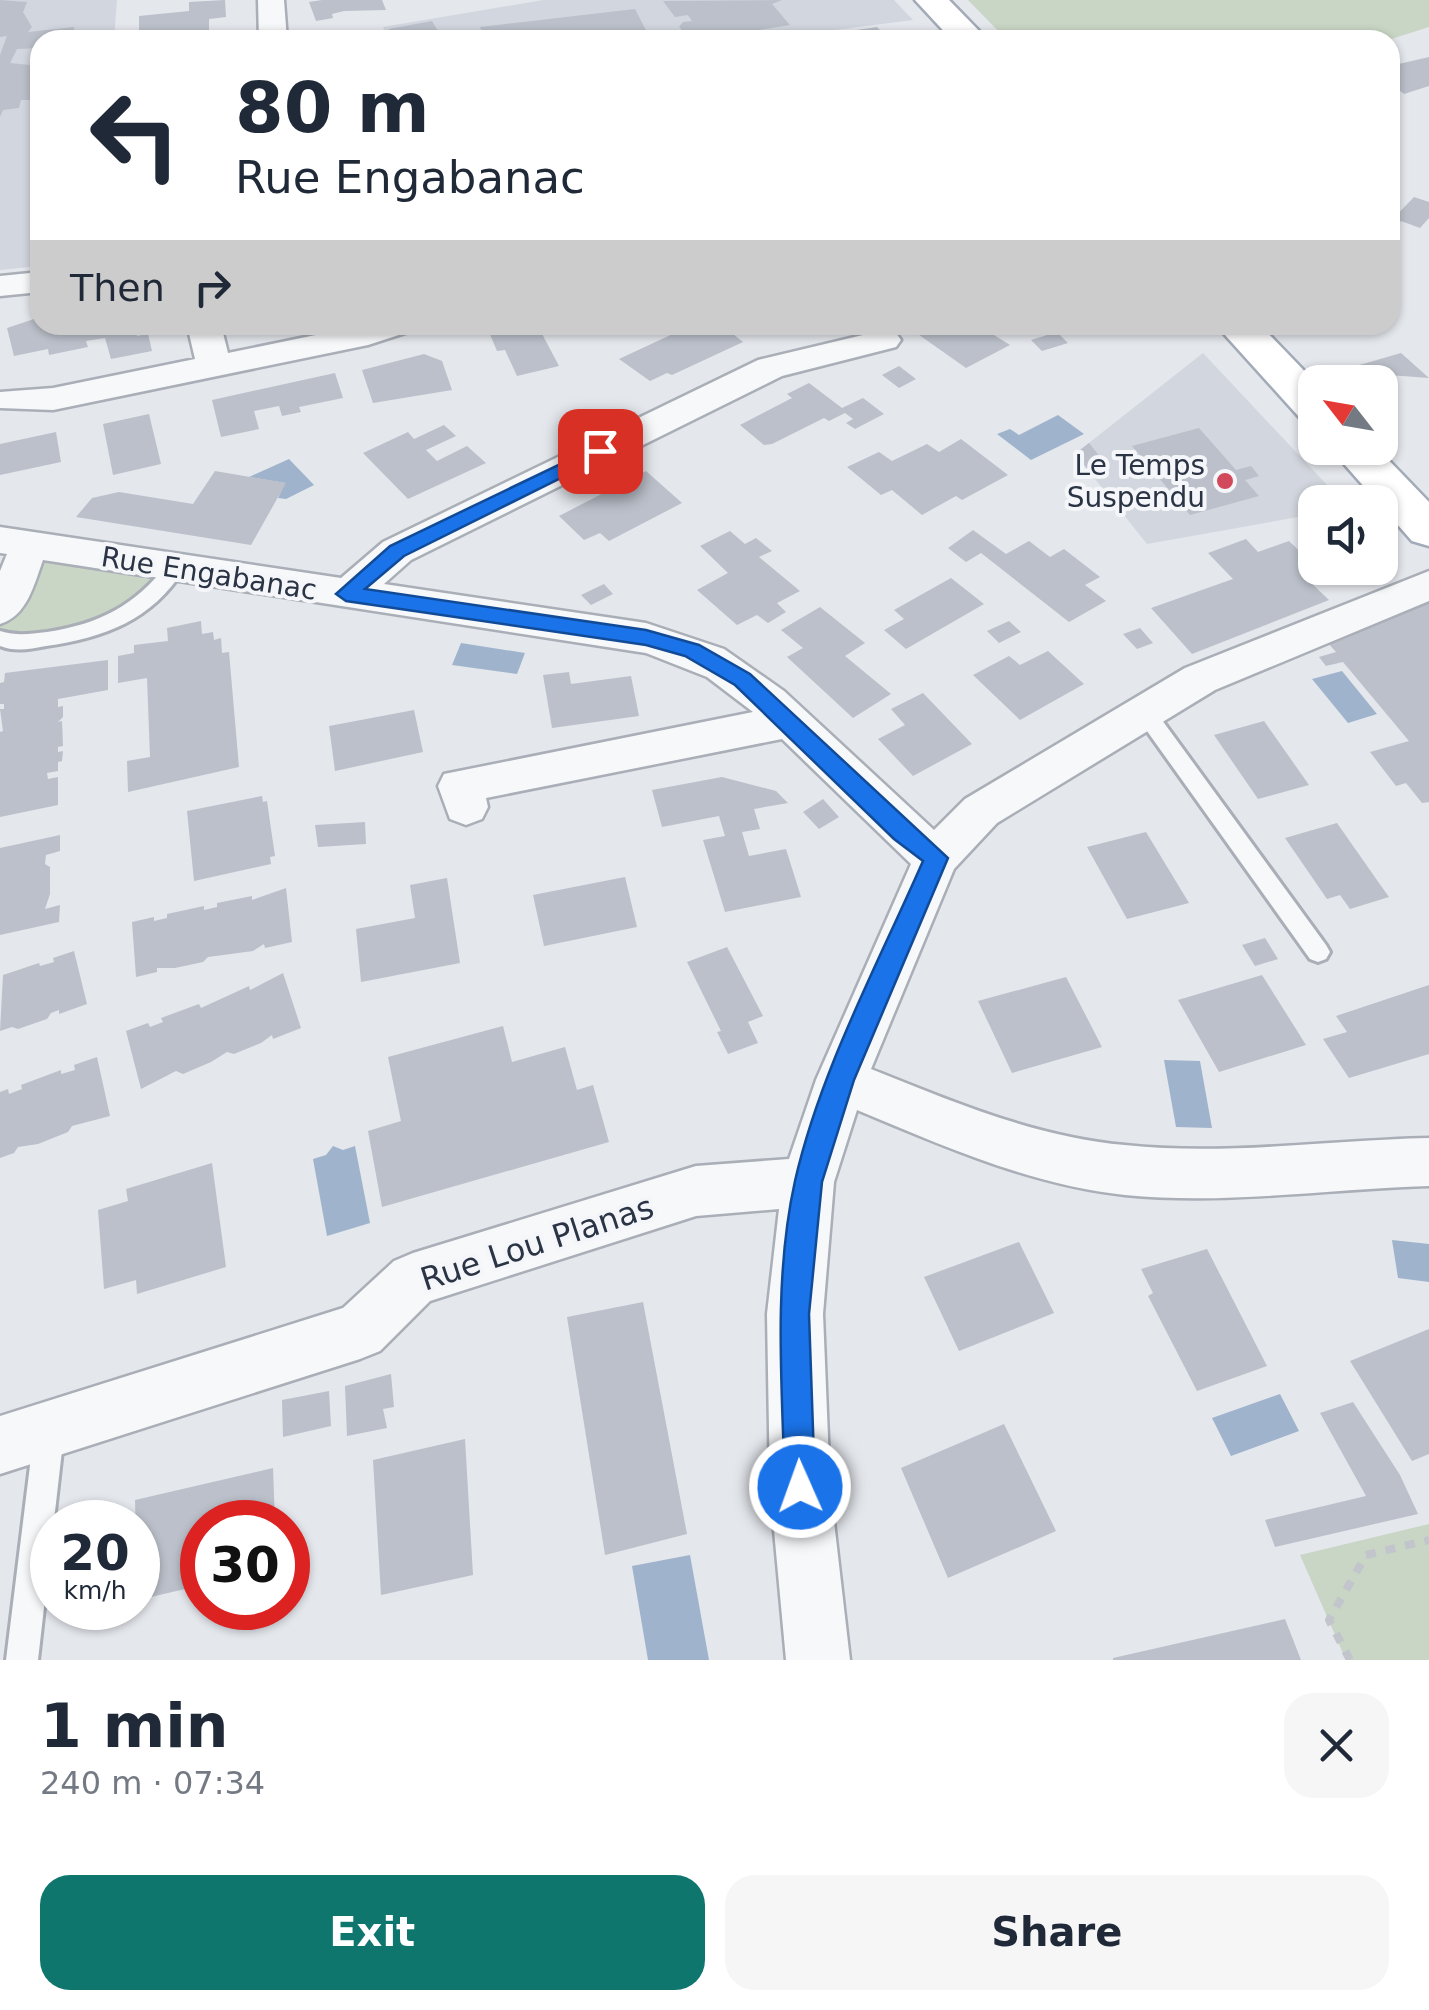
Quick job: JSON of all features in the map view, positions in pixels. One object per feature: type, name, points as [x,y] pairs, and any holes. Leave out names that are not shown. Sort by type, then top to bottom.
[{"type":"main road","points":[[931,0],[961,30]]},
{"type":"main road","points":[[1246,335],[1298,390]]},
{"type":"main road","points":[[1368,465],[1429,530]]},
{"type":"street","points":[[271,0],[272,30]]},
{"type":"street","points":[[0,286],[30,283]]},
{"type":"street","points":[[206,335],[214,366]]},
{"type":"street","points":[[10,400],[54,399],[371,335]]},
{"type":"street","points":[[346,594],[397,551],[770,368],[884,340]]},
{"type":"street","points":[[0,610],[11,594],[14,543]]},
{"type":"street","name":"Rue Engabanac","points":[[14,543],[646,638],[692,650],[743,680],[902,832],[936,858]]},
{"type":"street","points":[[818,1660],[800,1487],[794,1314],[808,1182],[841,1080],[936,858],[981,811],[1200,679],[1429,585]]},
{"type":"street","points":[[466,807],[460,786],[787,722]]},
{"type":"street","points":[[841,1080],[972,1132],[1047,1156],[1121,1170],[1191,1174],[1429,1162]]},
{"type":"street","name":"Rue Lou Planas","points":[[24,1437],[360,1331],[413,1280],[696,1191],[808,1182]]},
{"type":"lane","points":[[0,638],[12,643],[96,632],[133,612],[162,588],[174,569]]},
{"type":"lane","points":[[1144,711],[1318,952]]},
{"type":"lane","points":[[22,1660],[24,1437]]},
{"type":"path","points":[[1350,1660],[1328,1620],[1366,1555],[1429,1540]]},
{"type":"shaded area","points":[[0,0],[117,0],[115,30],[30,30],[30,267],[0,270]]},
{"type":"shaded area","points":[[543,0],[894,0],[913,20],[834,30],[383,27]]},
{"type":"shaded area","points":[[1203,353],[1298,454],[1298,465],[1308,465],[1327,485],[1298,485],[1298,517],[1147,544],[1075,454]]},
{"type":"green space","points":[[968,0],[1429,0],[1429,27],[1400,36],[1400,30],[997,30]]},
{"type":"green space","points":[[25,558],[165,582],[96,632],[0,638],[0,610]]},
{"type":"green space","points":[[1429,1524],[1429,1660],[1346,1660],[1300,1555]]},
{"type":"water","points":[[1058,415],[1084,434],[1031,460],[997,434],[1010,429],[1019,435]]},
{"type":"water","points":[[289,459],[314,485],[286,499],[278,498],[285,483],[249,477]]},
{"type":"water","points":[[461,643],[525,653],[517,674],[452,665]]},
{"type":"water","points":[[1342,671],[1377,714],[1348,723],[1312,679]]},
{"type":"water","points":[[1164,1060],[1200,1061],[1212,1128],[1176,1127]]},
{"type":"water","points":[[333,1146],[343,1150],[355,1146],[370,1223],[327,1236],[313,1159],[326,1155]]},
{"type":"water","points":[[1392,1240],[1429,1244],[1429,1282],[1398,1278]]},
{"type":"water","points":[[1280,1394],[1299,1431],[1231,1456],[1212,1418]]},
{"type":"water","points":[[690,1555],[709,1660],[648,1660],[632,1566]]},
{"type":"building","points":[[0,0],[27,2],[23,12],[32,27],[28,32],[30,48],[17,49],[10,63],[30,65],[30,100],[21,100],[19,108],[3,110],[0,117],[0,55],[7,36],[0,37]]},
{"type":"building","points":[[225,0],[226,17],[209,19],[209,30],[139,30],[139,16],[189,11],[189,2]]},
{"type":"building","points":[[382,0],[386,10],[344,11],[316,21],[309,2]]},
{"type":"building","points":[[782,0],[772,4],[790,25],[759,30],[682,30],[679,27],[683,22],[692,21],[688,15],[675,17],[663,1]]},
{"type":"building","points":[[635,9],[646,30],[481,30],[480,27]]},
{"type":"building","points":[[432,21],[437,30],[390,30]]},
{"type":"building","points":[[1429,57],[1429,86],[1404,94],[1400,91],[1400,64]]},
{"type":"building","points":[[1414,197],[1429,202],[1429,218],[1420,228],[1400,222],[1400,212]]},
{"type":"building","points":[[30,320],[30,335],[148,335],[152,351],[111,359],[105,338],[86,341],[88,347],[49,355],[48,349],[14,356],[7,328]]},
{"type":"building","points":[[490,335],[543,335],[559,366],[517,376],[505,350],[497,351]]},
{"type":"building","points":[[671,335],[734,335],[743,342],[650,381],[619,359]]},
{"type":"building","points":[[919,335],[994,335],[1010,345],[966,368]]},
{"type":"building","points":[[1060,335],[1068,343],[1042,351],[1031,340]]},
{"type":"building","points":[[1401,353],[1429,378],[1398,376],[1398,365],[1359,365]]},
{"type":"building","points":[[424,354],[442,361],[452,390],[373,403],[362,370]]},
{"type":"building","points":[[899,366],[916,379],[899,388],[882,375]]},
{"type":"building","points":[[335,373],[343,398],[299,407],[301,412],[282,416],[279,406],[254,411],[259,429],[221,437],[212,400]]},
{"type":"building","points":[[809,383],[842,408],[863,398],[884,414],[855,429],[846,423],[853,419],[845,413],[829,421],[824,418],[764,445],[740,425],[792,398],[787,394]]},
{"type":"building","points":[[149,414],[161,464],[113,475],[103,424]]},
{"type":"building","points":[[444,425],[456,436],[426,450],[437,461],[467,446],[486,463],[408,499],[363,453],[408,432],[414,439]]},
{"type":"building","points":[[1199,428],[1236,470],[1251,466],[1259,476],[1245,480],[1259,496],[1190,515],[1132,446]]},
{"type":"building","points":[[56,432],[61,462],[0,475],[0,444]]},
{"type":"building","points":[[961,439],[1008,475],[962,500],[956,496],[922,515],[892,490],[881,495],[847,467],[879,452],[892,461],[927,444],[939,452]]},
{"type":"building","points":[[1089,443],[1105,463],[1087,468],[1075,454]]},
{"type":"building","points":[[215,471],[286,483],[251,545],[76,517],[92,498],[119,492],[193,504]]},
{"type":"building","points":[[646,471],[682,503],[609,541],[600,533],[584,540],[559,516]]},
{"type":"building","points":[[973,530],[1006,554],[1029,541],[1050,557],[1064,549],[1100,577],[1085,585],[1106,601],[1069,622],[981,553],[966,562],[948,548]]},
{"type":"building","points":[[730,531],[745,544],[756,538],[772,551],[759,557],[800,591],[777,603],[786,612],[768,623],[757,615],[737,625],[697,590],[728,573],[700,546]]},
{"type":"building","points":[[1246,539],[1258,552],[1289,541],[1298,550],[1298,585],[1313,585],[1329,600],[1192,654],[1151,608],[1233,579],[1208,553]]},
{"type":"building","points":[[951,578],[984,604],[906,649],[884,630],[904,619],[894,610]]},
{"type":"building","points":[[604,584],[613,594],[591,605],[581,595]]},
{"type":"building","points":[[1429,602],[1429,802],[1422,803],[1406,783],[1396,786],[1370,752],[1409,741],[1343,662],[1326,666],[1319,657],[1336,652],[1328,643]]},
{"type":"building","points":[[820,607],[865,643],[845,656],[891,694],[853,718],[787,657],[803,648],[781,630]]},
{"type":"building","points":[[201,621],[202,634],[213,632],[214,640],[221,638],[222,653],[229,652],[239,767],[128,792],[127,761],[150,757],[147,678],[118,683],[118,656],[134,653],[134,645],[168,641],[167,628]]},
{"type":"building","points":[[1009,621],[1021,632],[999,643],[987,631]]},
{"type":"building","points":[[1140,628],[1153,643],[1137,649],[1123,634]]},
{"type":"building","points":[[1048,651],[1084,684],[1020,720],[973,675],[1009,656],[1020,665]]},
{"type":"building","points":[[108,660],[108,690],[58,699],[58,707],[63,706],[63,717],[58,722],[62,721],[63,746],[58,747],[58,752],[63,751],[62,761],[58,762],[58,771],[47,773],[48,779],[58,777],[58,805],[0,817],[0,709],[4,709],[4,704],[0,704],[0,683],[4,682],[5,673]]},
{"type":"building","points":[[569,672],[571,684],[631,676],[639,716],[552,728],[543,675]]},
{"type":"building","points":[[923,693],[972,744],[913,776],[878,739],[905,725],[891,709]]},
{"type":"building","points":[[414,710],[423,752],[335,771],[329,726]]},
{"type":"building","points":[[1264,721],[1309,785],[1258,799],[1214,735]]},
{"type":"building","points":[[722,777],[776,791],[788,803],[754,809],[760,829],[742,832],[749,856],[786,849],[801,897],[725,912],[703,840],[725,836],[719,816],[662,827],[652,790]]},
{"type":"building","points":[[262,796],[263,802],[267,801],[275,856],[270,857],[271,864],[194,881],[187,811]]},
{"type":"building","points":[[823,799],[839,817],[819,829],[803,812]]},
{"type":"building","points":[[365,822],[366,844],[318,847],[315,825]]},
{"type":"building","points":[[1337,823],[1389,897],[1350,909],[1340,895],[1327,899],[1285,838]]},
{"type":"building","points":[[1146,832],[1189,903],[1127,919],[1087,847]]},
{"type":"building","points":[[60,835],[60,851],[46,855],[45,864],[50,867],[50,894],[45,909],[60,905],[59,922],[0,935],[0,848]]},
{"type":"building","points":[[625,877],[637,927],[544,946],[533,895]]},
{"type":"building","points":[[447,878],[460,963],[361,982],[356,929],[415,918],[410,885]]},
{"type":"building","points":[[286,888],[292,942],[265,948],[264,944],[253,951],[208,957],[203,962],[175,968],[157,968],[157,972],[136,977],[132,922],[154,917],[154,921],[167,918],[167,914],[204,906],[204,910],[217,907],[217,903],[252,896],[252,900]]},
{"type":"building","points":[[1265,938],[1278,959],[1255,966],[1242,945]]},
{"type":"building","points":[[727,947],[763,1016],[748,1022],[758,1043],[728,1054],[687,962]]},
{"type":"building","points":[[74,951],[87,1004],[59,1014],[59,1010],[47,1019],[18,1029],[0,1031],[3,975],[54,962],[53,958]]},
{"type":"building","points":[[283,973],[301,1028],[273,1039],[272,1035],[234,1054],[227,1052],[183,1074],[176,1071],[141,1089],[126,1031],[148,1023],[150,1027],[163,1022],[161,1018],[199,1004],[201,1008],[249,986],[250,990]]},
{"type":"building","points":[[1262,975],[1306,1045],[1219,1072],[1178,1000]]},
{"type":"building","points":[[1066,977],[1102,1047],[1012,1073],[978,1001]]},
{"type":"building","points":[[1429,985],[1429,1054],[1349,1078],[1323,1039],[1347,1032],[1336,1016]]},
{"type":"building","points":[[503,1026],[512,1062],[565,1047],[577,1090],[593,1085],[609,1142],[382,1207],[368,1131],[401,1121],[388,1057]]},
{"type":"building","points":[[97,1057],[110,1116],[72,1126],[68,1132],[18,1147],[14,1153],[0,1158],[0,1092],[8,1089],[9,1094],[22,1089],[21,1085],[61,1070],[61,1074],[75,1070],[74,1065]]},
{"type":"building","points":[[212,1163],[226,1267],[137,1294],[136,1280],[104,1289],[98,1210],[128,1201],[126,1189]]},
{"type":"building","points":[[1019,1242],[1054,1313],[959,1351],[924,1277]]},
{"type":"building","points":[[1207,1249],[1267,1366],[1197,1391],[1148,1296],[1153,1293],[1141,1269]]},
{"type":"building","points":[[643,1302],[687,1534],[605,1555],[567,1317]]},
{"type":"building","points":[[1429,1329],[1429,1454],[1412,1461],[1350,1361]]},
{"type":"building","points":[[391,1374],[394,1407],[383,1409],[387,1428],[347,1436],[345,1386]]},
{"type":"building","points":[[329,1391],[331,1426],[283,1437],[282,1400]]},
{"type":"building","points":[[1353,1402],[1400,1475],[1418,1514],[1275,1547],[1265,1520],[1366,1496],[1320,1413]]},
{"type":"building","points":[[1004,1424],[1056,1531],[948,1578],[901,1468]]},
{"type":"building","points":[[465,1439],[473,1575],[381,1595],[373,1460]]},
{"type":"building","points":[[273,1468],[274,1500],[180,1500],[180,1590],[160,1595],[160,1500],[135,1500]]},
{"type":"building","points":[[1285,1619],[1301,1660],[1113,1660],[1113,1658]]},
{"type":"place","name":"Le Temps Suspendu","points":[[1225,481]]},
{"type":"route","points":[[600,451],[397,551],[346,594],[646,638],[692,650],[743,680],[902,832],[936,858],[841,1080],[808,1182],[794,1314],[800,1487]]}]
